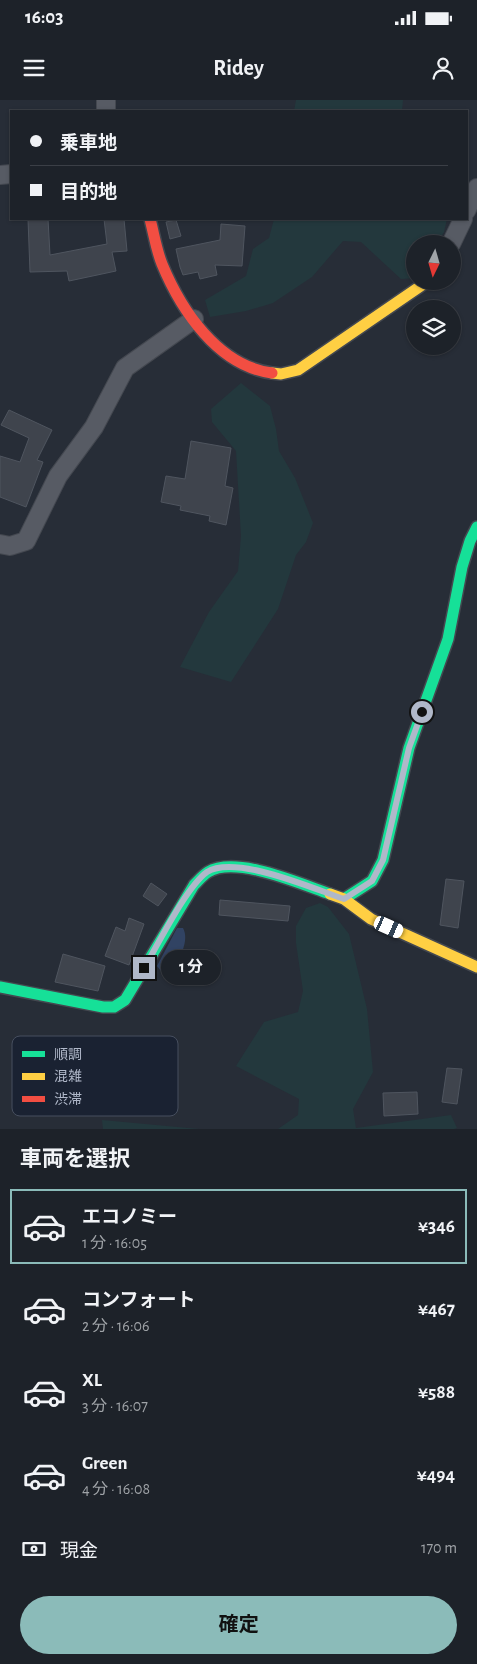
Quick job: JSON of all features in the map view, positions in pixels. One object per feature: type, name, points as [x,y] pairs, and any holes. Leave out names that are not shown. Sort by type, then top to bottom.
[{"type":"street","points":[[468,207],[477,188]]},
{"type":"street","points":[[150,220],[162,262],[173,287],[194,319],[219,349],[239,364],[258,370],[279,374],[298,370],[415,290]]},
{"type":"street","points":[[455,235],[463,220]]},
{"type":"street","points":[[0,544],[10,546],[26,541],[58,476],[94,427],[125,368],[194,319]]},
{"type":"street","points":[[344,899],[372,881],[383,860],[409,748],[448,639],[462,567],[470,541],[477,527]]},
{"type":"street","points":[[0,987],[103,1007],[114,1007],[125,1000],[194,884],[208,872],[222,867],[241,867],[272,874],[344,899],[371,919],[477,967]]},
{"type":"green space","points":[[296,100],[403,100],[402,110],[294,110]]},
{"type":"green space","points":[[274,220],[447,220],[442,235],[406,235],[406,279],[401,279],[361,242],[343,241],[312,277],[273,303],[246,311],[210,317],[205,300],[246,276],[253,249],[269,238]]},
{"type":"green space","points":[[241,383],[270,406],[279,451],[295,478],[313,523],[306,542],[296,555],[278,609],[231,682],[180,667],[209,612],[238,571],[241,536],[236,451],[212,422],[211,409]]},
{"type":"green space","points":[[320,903],[328,907],[349,934],[367,1009],[373,1072],[353,1109],[356,1128],[451,1115],[457,1128],[278,1129],[298,1115],[299,1099],[236,1066],[264,1022],[298,1012],[303,991],[296,943],[296,926],[306,908]]},
{"type":"green space","points":[[102,1120],[199,1129],[103,1129]]},
{"type":"water","points":[[177,928],[183,928],[185,944],[174,970],[168,972],[161,971],[157,966]]},
{"type":"building","points":[[28,220],[48,220],[50,255],[107,244],[104,220],[124,220],[127,251],[112,252],[116,271],[69,281],[67,271],[30,272]]},
{"type":"building","points":[[176,220],[181,236],[170,239],[166,222]]},
{"type":"building","points":[[221,224],[245,226],[242,266],[215,265],[217,275],[200,279],[198,272],[183,275],[176,249],[220,240]]},
{"type":"building","points":[[9,410],[52,430],[37,460],[43,462],[26,507],[0,497],[0,456],[20,462],[29,438],[1,425]]},
{"type":"building","points":[[191,441],[231,448],[225,486],[233,488],[226,525],[209,521],[210,516],[180,510],[181,506],[161,502],[166,476],[185,479]]},
{"type":"building","points":[[446,879],[464,881],[458,928],[440,925]]},
{"type":"building","points":[[151,883],[167,894],[158,906],[143,896]]},
{"type":"building","points":[[220,900],[290,906],[288,921],[219,915]]},
{"type":"building","points":[[129,918],[144,924],[129,965],[105,956],[116,927],[125,931]]},
{"type":"building","points":[[63,954],[105,966],[98,991],[55,982]]},
{"type":"building","points":[[447,1068],[462,1069],[457,1104],[442,1102]]},
{"type":"building","points":[[417,1092],[418,1114],[384,1116],[383,1093]]},
{"type":"traffic: fast","points":[[344,899],[372,881],[383,860],[409,748],[448,639],[462,567],[470,541],[477,527]]},
{"type":"traffic: fast","points":[[0,987],[103,1007],[114,1007],[125,1000],[194,885],[208,872],[220,868],[235,867],[269,873],[330,894]]},
{"type":"traffic: slow","points":[[272,373],[281,374],[298,370],[415,290]]},
{"type":"traffic: slow","points":[[330,894],[344,899],[371,919],[477,967]]},
{"type":"traffic: jam","points":[[150,220],[162,264],[170,282],[191,317],[218,348],[253,368],[272,373]]},
{"type":"route","points":[[144,968],[194,884],[208,872],[222,867],[241,867],[272,874],[344,899],[372,881],[383,860],[409,748],[422,712]]}]
